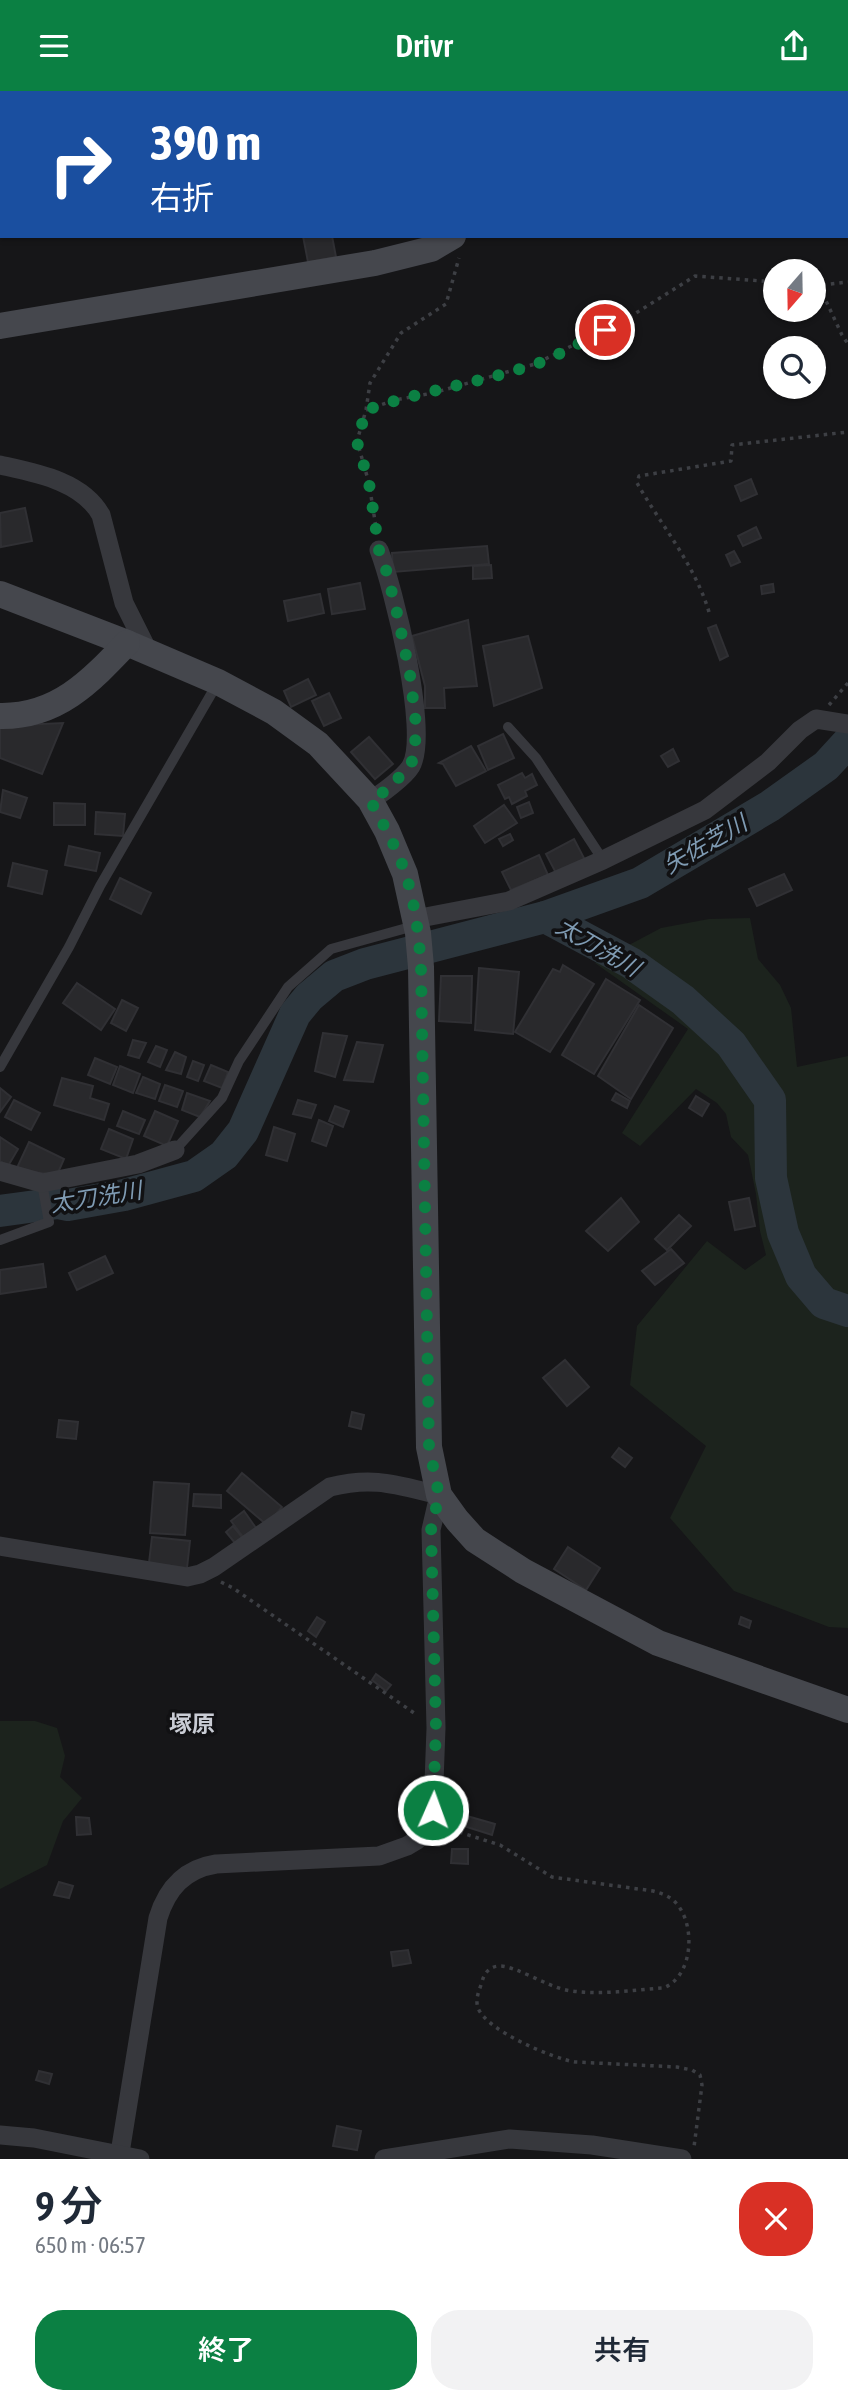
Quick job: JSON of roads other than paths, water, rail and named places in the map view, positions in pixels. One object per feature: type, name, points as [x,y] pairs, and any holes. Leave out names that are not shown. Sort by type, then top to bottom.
[{"type":"street","points":[[0,326],[375,263],[458,242]]},
{"type":"street","points":[[0,465],[75,488],[94,502],[101,515],[138,648]]},
{"type":"street","points":[[370,800],[380,795],[411,766],[416,724],[410,675],[387,573],[379,550]]},
{"type":"street","points":[[0,594],[218,682],[274,712],[318,744],[370,800],[387,831],[405,874],[417,926],[421,967],[429,1447],[439,1495],[457,1520],[475,1540],[523,1570],[658,1643],[848,1710]]},
{"type":"street","points":[[0,716],[20,716],[41,711],[73,693],[138,648]]},
{"type":"street","points":[[417,926],[509,901],[603,860],[705,810],[768,762],[800,730],[816,719],[842,723]]},
{"type":"street","points":[[0,1171],[42,1183],[138,1164],[175,1150]]},
{"type":"street","points":[[0,1546],[187,1577],[200,1574],[330,1487],[352,1481],[379,1481],[439,1495]]},
{"type":"street","points":[[118,2157],[158,1918],[163,1902],[181,1878],[194,1870],[216,1864],[379,1856],[408,1846],[424,1832],[433,1810],[436,1728],[431,1530],[439,1495]]},
{"type":"street","points":[[0,2135],[34,2138],[118,2157],[140,2159]]},
{"type":"street","points":[[384,2159],[510,2139],[592,2145],[682,2159]]},
{"type":"lane","points":[[0,1067],[69,947],[100,886],[218,682]]},
{"type":"lane","points":[[508,727],[536,758],[603,860]]},
{"type":"lane","points":[[175,1150],[222,1098],[239,1061],[288,987],[331,949],[374,935],[417,926]]},
{"type":"lane","points":[[0,1240],[49,1221],[42,1183]]},
{"type":"waterway","name":"太刀洗川","points":[[0,1211],[58,1203],[68,1205],[124,1195],[194,1176],[224,1155],[243,1131],[295,1014],[309,997],[334,976],[365,964],[545,917],[640,883],[770,806],[826,766],[848,742]]},
{"type":"waterway","name":"太刀洗川","points":[[545,917],[631,963],[683,1000],[731,1044],[770,1100],[771,1178],[783,1233],[801,1276],[824,1303],[848,1311]]},
{"type":"district","name":"塚原","points":[[192,1724]]},
{"type":"water label","name":"矢佐芝川","points":[[705,844]]}]
